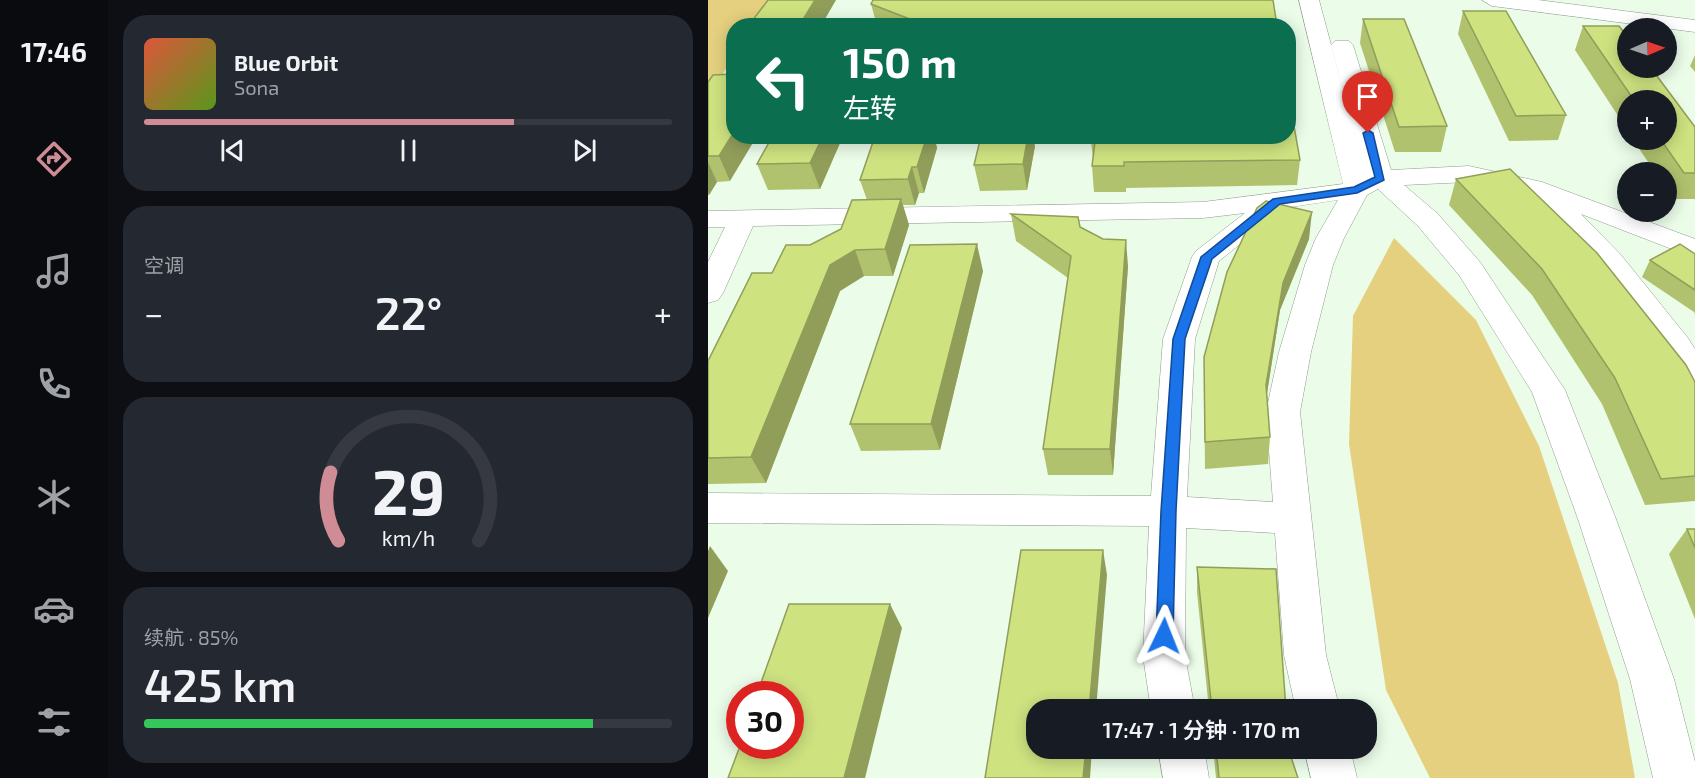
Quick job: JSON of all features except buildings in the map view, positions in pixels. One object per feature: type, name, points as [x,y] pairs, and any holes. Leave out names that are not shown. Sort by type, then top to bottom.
[{"type":"street","points":[[1309,0],[1369,184],[1428,220],[1470,269],[1548,390],[1597,519],[1652,680],[1676,778]]},
{"type":"street","points":[[1315,699],[1305,655],[1283,412],[1295,352],[1319,265],[1330,238],[1369,184],[1329,0]]},
{"type":"street","points":[[1492,0],[1695,26]]},
{"type":"street","points":[[708,219],[1203,210],[1277,201],[1369,184],[1469,174],[1542,190],[1695,249]]},
{"type":"street","points":[[1542,190],[1611,261],[1677,346],[1695,376]]},
{"type":"street","points":[[1171,699],[1164,656],[1168,511],[1179,339],[1206,257],[1277,201]]},
{"type":"street","points":[[708,293],[743,218]]},
{"type":"street","points":[[708,508],[1168,511],[1293,519]]},
{"type":"street","points":[[1182,759],[1186,778]]},
{"type":"street","points":[[1330,759],[1334,778]]},
{"type":"shaded area","points":[[708,0],[771,0],[759,18],[726,18],[726,69],[708,97]]},
{"type":"shaded area","points":[[1394,238],[1476,320],[1539,446],[1618,683],[1635,778],[1430,778],[1386,690],[1349,444],[1353,316]]},
{"type":"route","points":[[1164,636],[1168,511],[1179,339],[1206,257],[1277,201],[1357,190],[1381,178],[1368,133]]}]
